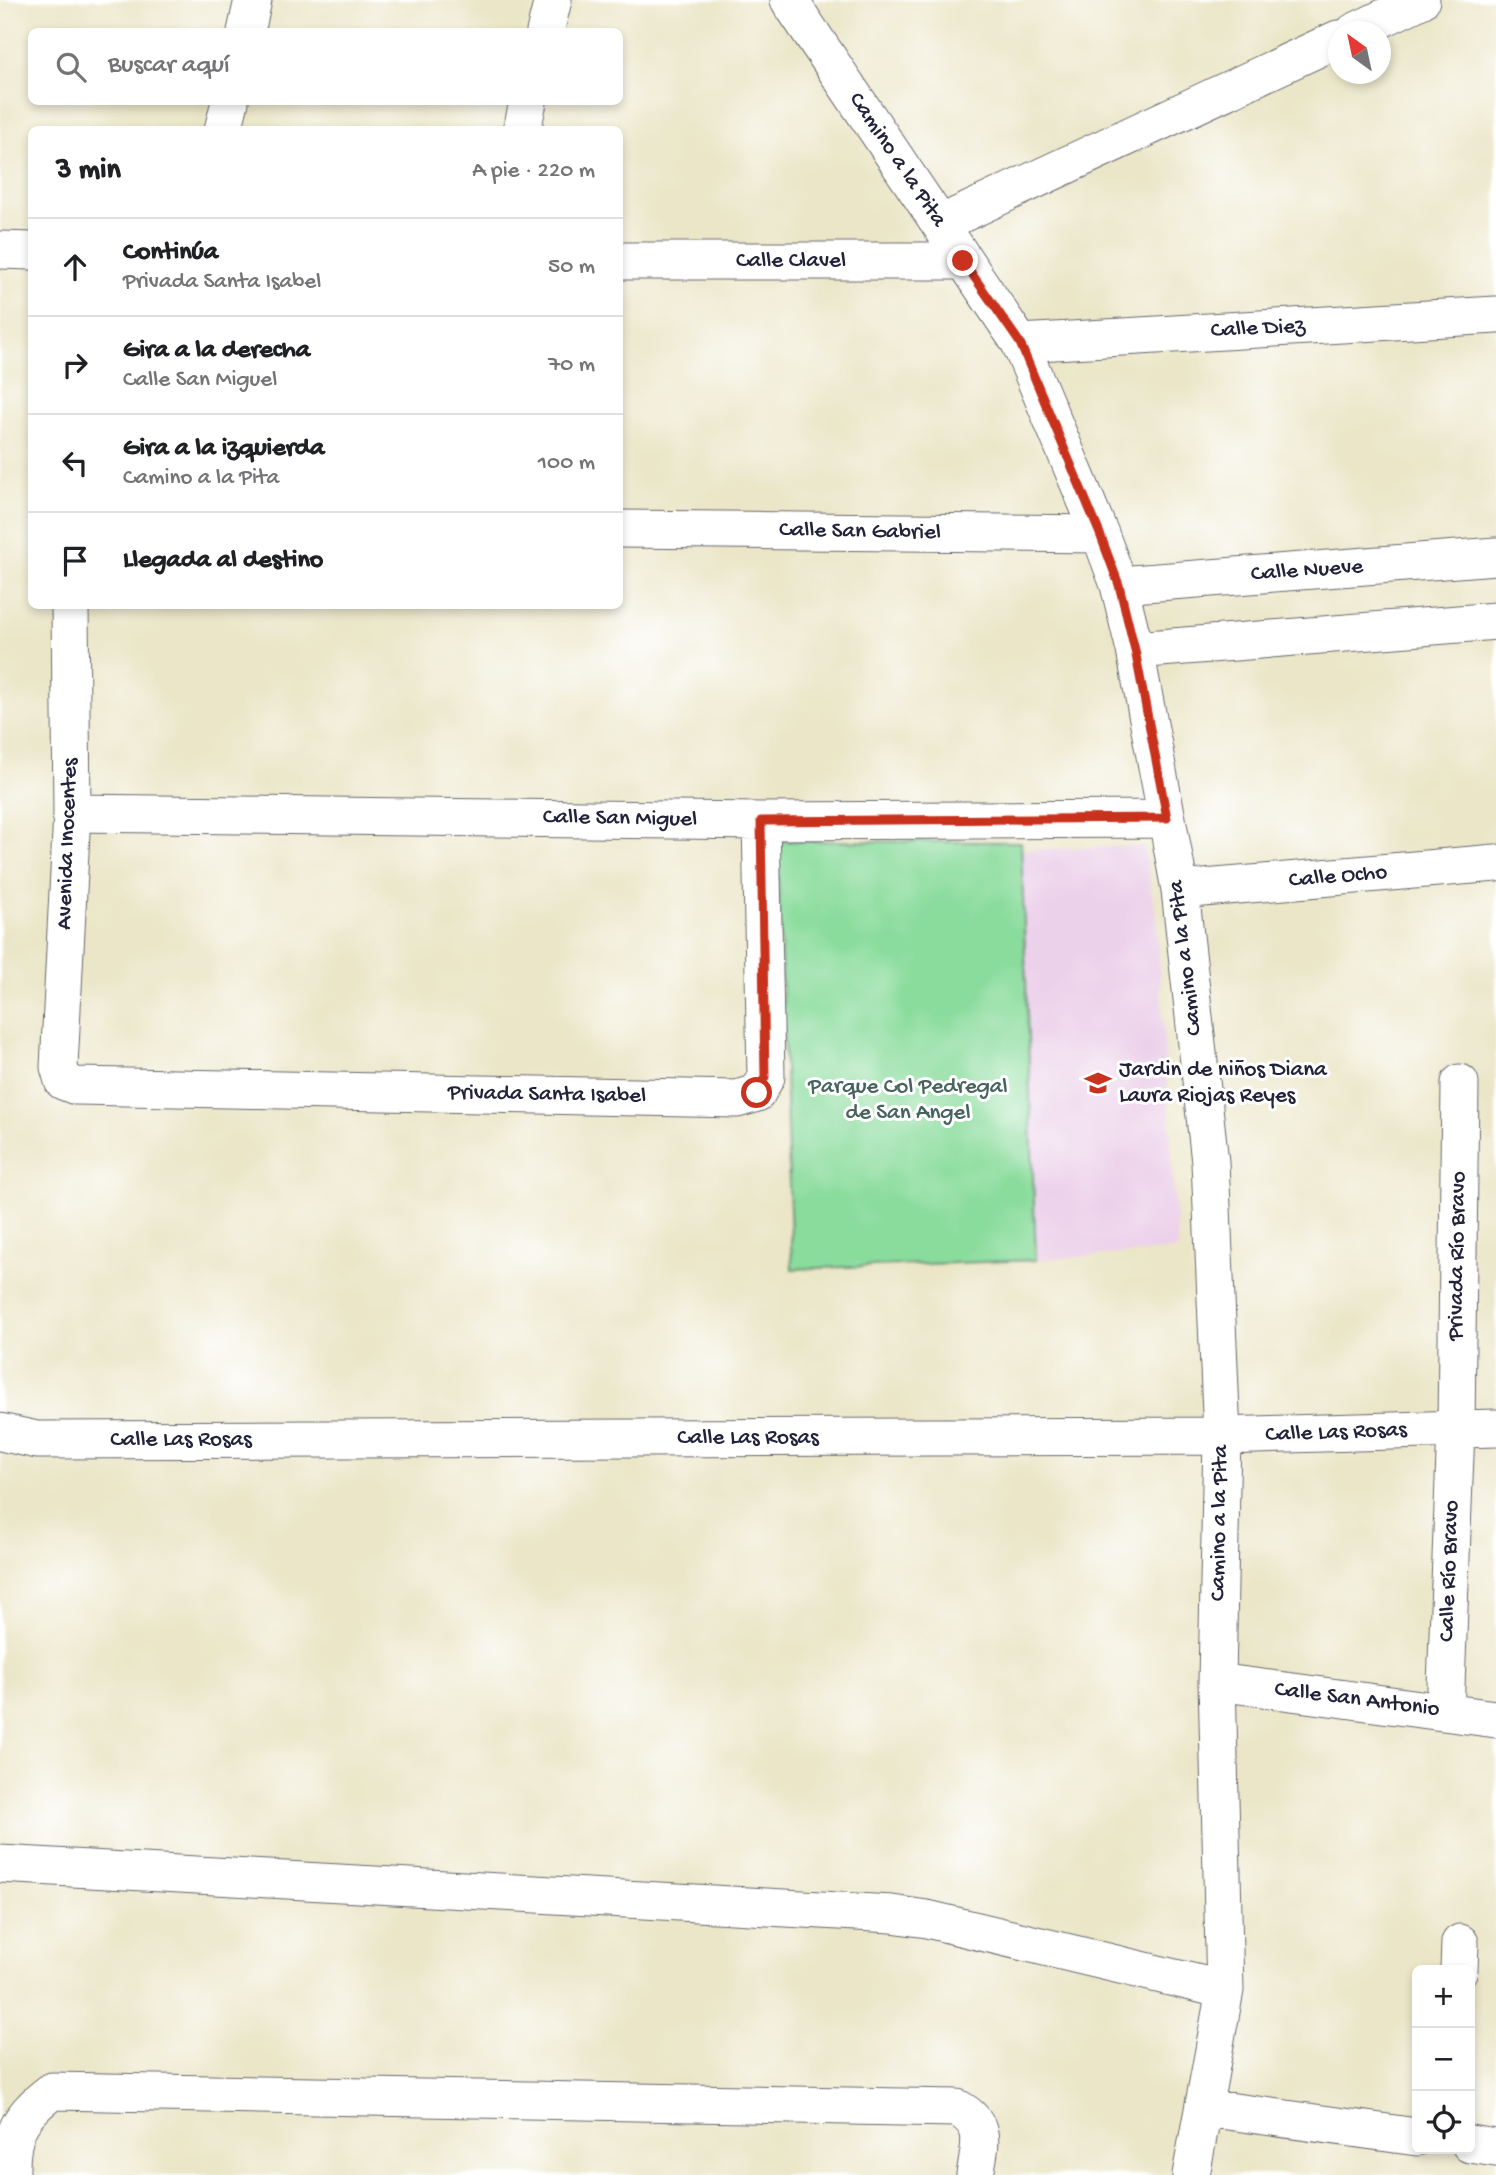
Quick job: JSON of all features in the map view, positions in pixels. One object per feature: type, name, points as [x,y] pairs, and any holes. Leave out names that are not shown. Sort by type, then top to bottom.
[{"type":"street","points":[[247,28],[253,0]]},
{"type":"street","points":[[546,28],[553,0]]},
{"type":"street","points":[[1377,21],[1422,0]]},
{"type":"street","name":"Camino a la Pita","points":[[796,2],[963,261],[1020,343],[1119,585],[1135,650],[1167,818],[1180,890],[1210,1162],[1222,1436],[1217,1682],[1225,1990],[1206,2108],[1191,2175]]},
{"type":"street","points":[[940,224],[1328,44]]},
{"type":"street","points":[[224,126],[228,105]]},
{"type":"street","points":[[523,126],[527,105]]},
{"type":"street","points":[[0,250],[28,251]]},
{"type":"street","name":"Calle Clavel","points":[[623,261],[963,261]]},
{"type":"street","name":"Calle Diez","points":[[1020,343],[1496,315]]},
{"type":"street","name":"Calle San Gabriel","points":[[623,529],[1100,534]]},
{"type":"street","name":"Calle Nueve","points":[[1119,585],[1496,556]]},
{"type":"street","name":"Avenida Inocentes","points":[[63,1081],[59,1067],[72,813],[70,609]]},
{"type":"street","points":[[1135,650],[1496,621]]},
{"type":"street","name":"Calle San Miguel","points":[[72,813],[761,821],[1167,818]]},
{"type":"street","name":"Privada Santa Isabel","points":[[63,1081],[76,1087],[737,1099],[757,1093],[765,1077],[761,821]]},
{"type":"street","name":"Calle Ocho","points":[[1180,890],[1496,863]]},
{"type":"street","name":"Privada Río Bravo","points":[[1456,1429],[1460,1083]]},
{"type":"street","name":"Calle Las Rosas","points":[[0,1432],[37,1440],[1222,1436],[1496,1428]]},
{"type":"street","name":"Calle Río Bravo","points":[[1445,1712],[1456,1429]]},
{"type":"street","name":"Calle San Antonio","points":[[1217,1682],[1496,1719]]},
{"type":"street","points":[[0,1864],[892,1914],[927,1919],[1225,1990]]},
{"type":"street","points":[[11,2175],[10,2146],[27,2110],[52,2091],[957,2108],[972,2115],[982,2136],[975,2175]]},
{"type":"street","points":[[1206,2108],[1412,2136]]},
{"type":"street","points":[[1475,2145],[1496,2148]]},
{"type":"shaded area","name":"Jardin de niños Diana Laura Riojas Reyes","points":[[1143,846],[1156,916],[1178,1250],[1036,1260],[1021,850]]},
{"type":"green space","name":"Parque Col Pedregal de San Angel","points":[[777,841],[1021,842],[1036,1260],[792,1269]]},
{"type":"place","name":"Jardin de niños Diana Laura Riojas Reyes","points":[[1098,1083]]},
{"type":"route","points":[[757,1093],[765,1077],[761,821],[1167,818],[1135,650],[1119,585],[1020,343],[963,261]]}]
